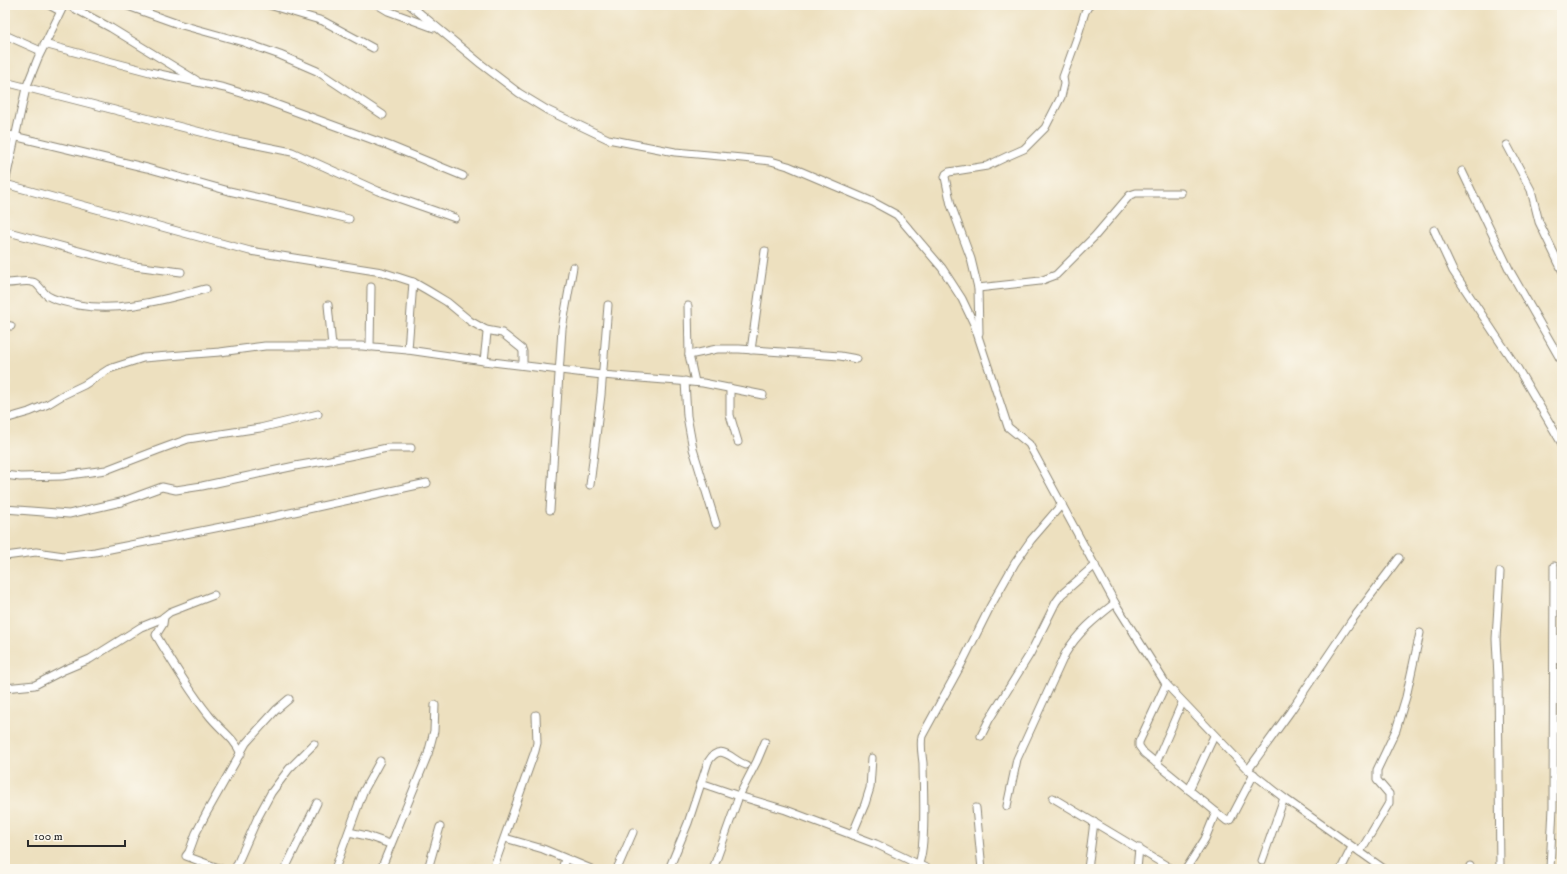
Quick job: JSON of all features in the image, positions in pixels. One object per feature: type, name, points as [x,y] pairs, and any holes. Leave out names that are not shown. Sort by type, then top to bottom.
[{"type":"street","points":[[49,5],[62,8],[43,47],[26,88],[5,183],[250,251],[382,272],[413,282],[447,302],[470,321],[486,330],[499,332],[519,346],[523,352],[523,365]]},
{"type":"street","points":[[68,5],[111,28],[201,83]]},
{"type":"street","points":[[125,5],[178,24],[243,42],[317,71],[383,115]]},
{"type":"street","points":[[269,5],[323,20],[373,48]]},
{"type":"street","points":[[378,5],[388,11],[438,29]]},
{"type":"street","points":[[410,5],[519,93],[547,110],[608,139],[675,152],[771,161],[795,168],[840,187],[886,208],[897,215],[942,268],[962,299],[980,340],[1008,427],[1029,444],[1115,603],[1166,684],[1214,736],[1251,772],[1284,798],[1384,869]]},
{"type":"street","points":[[980,340],[978,288],[971,259],[951,205],[945,177],[949,172],[987,166],[1024,149],[1045,128],[1061,97],[1064,84],[1063,77],[1078,38],[1085,12],[1089,5]]},
{"type":"street","points":[[5,35],[43,47],[225,88],[264,100],[390,146],[463,176]]},
{"type":"street","points":[[5,82],[232,140],[292,152],[378,191],[455,218]]},
{"type":"street","points":[[5,134],[147,168],[229,191],[300,206],[349,219]]},
{"type":"street","points":[[1507,145],[1531,190],[1539,222],[1562,270]]},
{"type":"street","points":[[1462,171],[1510,271],[1562,362]]},
{"type":"street","points":[[978,288],[1040,281],[1056,275],[1095,236],[1130,196],[1136,193],[1180,193]]},
{"type":"street","points":[[1434,230],[1454,271],[1518,369],[1562,444]]},
{"type":"street","points":[[5,231],[134,266],[181,272]]},
{"type":"street","points":[[751,350],[765,251]]},
{"type":"street","points":[[550,510],[555,448],[558,370],[562,329],[573,266]]},
{"type":"street","points":[[5,282],[35,283],[52,298],[78,305],[111,308],[137,306],[206,289]]},
{"type":"street","points":[[408,350],[413,282]]},
{"type":"street","points":[[370,347],[371,287]]},
{"type":"street","points":[[328,305],[332,346]]},
{"type":"street","points":[[590,485],[601,395],[608,305]]},
{"type":"street","points":[[688,306],[689,355],[695,382]]},
{"type":"street","points":[[484,361],[486,330]]},
{"type":"street","points":[[5,419],[29,412],[48,404],[63,395],[84,386],[109,369],[143,358],[220,352],[265,346],[370,347],[408,350],[602,375],[695,382],[763,394]]},
{"type":"street","points":[[689,355],[717,349],[840,356],[857,359]]},
{"type":"street","points":[[685,381],[687,416],[693,448],[716,524]]},
{"type":"street","points":[[730,388],[730,415],[738,442]]},
{"type":"street","points":[[5,475],[20,477],[62,476],[106,470],[188,440],[260,428],[318,414]]},
{"type":"street","points":[[5,509],[69,514],[121,502],[162,487],[176,490],[202,486],[387,448],[411,448]]},
{"type":"street","points":[[5,556],[36,552],[64,556],[95,552],[268,518],[427,483]]},
{"type":"street","points":[[915,867],[922,851],[924,831],[922,760],[920,748],[922,736],[1015,563],[1031,540],[1062,504]]},
{"type":"street","points":[[1166,684],[1139,742],[1139,746],[1156,763],[1227,821],[1230,820],[1251,772],[1352,620],[1399,558]]},
{"type":"street","points":[[981,736],[989,720],[1030,654],[1056,602],[1062,594],[1095,565]]},
{"type":"street","points":[[1550,869],[1553,806],[1554,566]]},
{"type":"street","points":[[1500,572],[1496,639],[1498,677],[1500,869]]},
{"type":"street","points":[[5,688],[35,685],[90,659],[141,627],[164,617],[170,612],[214,595]]},
{"type":"street","points":[[1007,806],[1017,759],[1065,654],[1081,631],[1115,603]]},
{"type":"street","points":[[164,617],[163,624],[156,635],[208,714],[221,729],[237,743],[241,754]]},
{"type":"street","points":[[1360,852],[1389,803],[1389,794],[1377,780],[1377,770],[1398,723],[1406,697],[1420,633]]},
{"type":"street","points":[[221,869],[186,856],[207,812],[254,733],[289,699]]},
{"type":"street","points":[[1156,763],[1182,702]]},
{"type":"street","points":[[381,869],[428,754],[434,731],[434,705]]},
{"type":"street","points":[[493,869],[535,751],[537,743],[536,715]]},
{"type":"street","points":[[1189,790],[1214,736]]},
{"type":"street","points":[[713,869],[739,796],[757,762],[765,742]]},
{"type":"street","points":[[235,869],[270,793],[289,769],[314,744]]},
{"type":"street","points":[[669,869],[688,823],[708,762],[717,753],[723,752],[746,765]]},
{"type":"street","points":[[852,835],[870,788],[872,758]]},
{"type":"street","points":[[335,869],[363,792],[380,761]]},
{"type":"street","points":[[701,782],[739,796],[786,810],[876,844],[915,867],[928,869]]},
{"type":"street","points":[[1053,798],[1172,869]]},
{"type":"street","points":[[1262,860],[1284,798]]},
{"type":"street","points":[[285,869],[317,803]]},
{"type":"street","points":[[976,808],[982,869]]},
{"type":"street","points":[[1186,869],[1205,839],[1216,812]]},
{"type":"street","points":[[1088,869],[1094,822]]},
{"type":"street","points":[[428,869],[440,827]]},
{"type":"street","points":[[349,832],[368,836],[390,844]]},
{"type":"street","points":[[617,869],[633,832]]},
{"type":"street","points":[[505,838],[537,847],[591,869]]},
{"type":"street","points":[[1341,869],[1352,846]]},
{"type":"street","points":[[1137,869],[1139,848]]},
{"type":"street","points":[[562,869],[565,859]]},
{"type":"street","points":[[980,860],[987,869]]},
{"type":"street","points":[[1370,869],[1371,860]]}]
